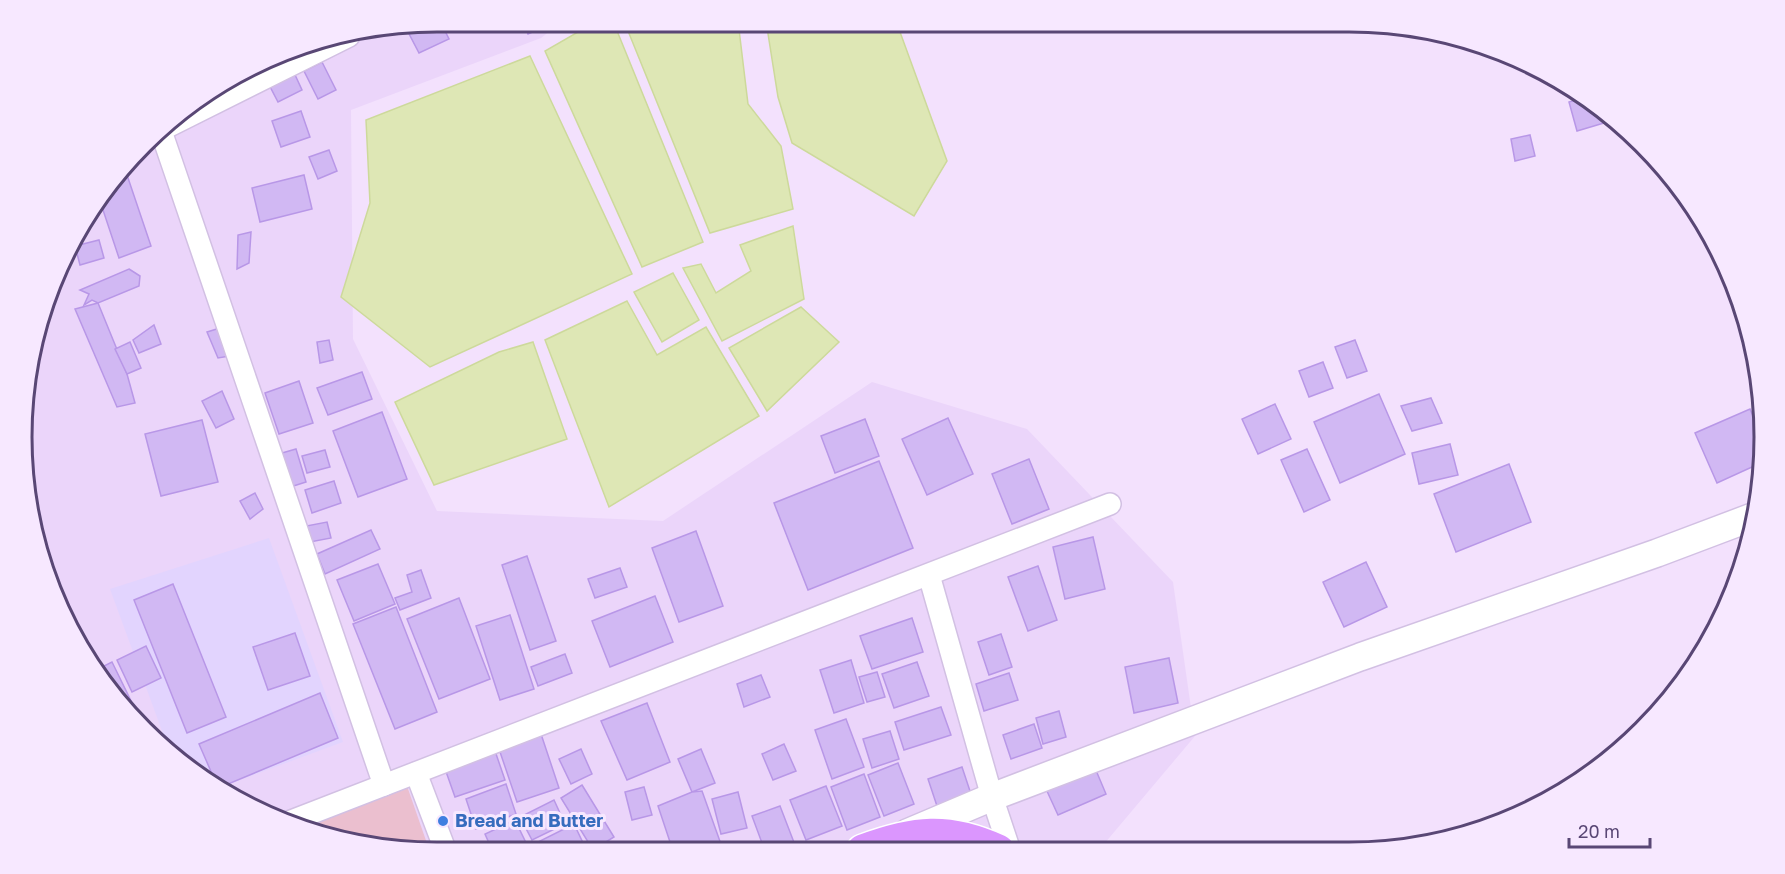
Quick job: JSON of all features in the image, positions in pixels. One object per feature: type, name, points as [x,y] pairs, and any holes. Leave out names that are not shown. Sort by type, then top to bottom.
[{"type":"main road","points":[[894,842],[932,833],[979,842]]},
{"type":"street","points":[[187,117],[330,46]]},
{"type":"street","points":[[164,137],[384,785]]},
{"type":"street","points":[[299,818],[1110,504]]},
{"type":"street","points":[[885,842],[992,797],[1360,657],[1745,520]]},
{"type":"street","points":[[929,575],[992,797],[1007,842]]},
{"type":"street","points":[[416,773],[442,842]]},
{"type":"shaded area","points":[[410,32],[549,32],[541,38],[351,110],[353,339],[437,511],[663,521],[872,382],[1027,429],[1173,582],[1195,736],[1106,842],[410,842],[332,829],[282,812],[234,788],[212,774],[190,759],[150,724],[115,684],[100,662],[86,640],[62,592],[39,516],[32,464],[32,410],[45,332],[62,282],[86,234],[100,212],[115,190],[150,150],[190,115],[258,73],[332,45],[384,35]]},
{"type":"shaded area","points":[[578,32],[617,32],[703,242],[642,267],[545,51]]},
{"type":"shaded area","points":[[628,32],[739,32],[748,104],[781,146],[793,209],[710,233]]},
{"type":"shaded area","points":[[768,32],[900,32],[947,161],[914,216],[792,143],[778,97]]},
{"type":"shaded area","points":[[530,56],[632,274],[430,367],[341,297],[370,203],[366,120]]},
{"type":"shaded area","points":[[793,226],[804,299],[722,341],[683,268],[701,264],[716,293],[751,271],[740,245]]},
{"type":"shaded area","points":[[673,273],[699,320],[662,342],[634,292]]},
{"type":"shaded area","points":[[627,301],[657,355],[706,327],[759,416],[609,507],[545,340]]},
{"type":"shaded area","points":[[801,307],[839,342],[767,411],[729,348]]},
{"type":"shaded area","points":[[533,342],[567,439],[434,485],[395,402],[499,352]]},
{"type":"shaded area","points":[[269,538],[343,742],[228,784],[212,774],[164,737],[110,589]]},
{"type":"shaded area","points":[[407,786],[427,842],[358,835],[309,821]]},
{"type":"building","points":[[408,32],[446,32],[449,39],[419,53]]},
{"type":"building","points":[[322,62],[336,90],[318,99],[304,71]]},
{"type":"building","points":[[290,64],[302,90],[278,102],[265,77]]},
{"type":"building","points":[[1574,101],[1604,123],[1577,131],[1569,102]]},
{"type":"building","points":[[301,111],[310,137],[281,147],[272,121]]},
{"type":"building","points":[[1530,135],[1535,156],[1515,161],[1511,139]]},
{"type":"building","points":[[329,150],[337,171],[318,179],[309,157]]},
{"type":"building","points":[[304,175],[312,209],[260,222],[252,188]]},
{"type":"building","points":[[127,176],[151,246],[119,258],[102,208]]},
{"type":"building","points":[[251,232],[249,263],[237,269],[238,235]]},
{"type":"building","points":[[99,240],[104,258],[80,265],[76,252],[80,245]]},
{"type":"building","points":[[129,269],[140,276],[139,286],[98,303],[92,300],[84,305],[89,294],[80,290]]},
{"type":"building","points":[[98,303],[127,374],[135,403],[117,407],[75,309]]},
{"type":"building","points":[[154,325],[161,344],[139,353],[133,340]]},
{"type":"building","points":[[220,328],[230,356],[218,358],[207,332]]},
{"type":"building","points":[[329,340],[333,360],[320,363],[317,342]]},
{"type":"building","points":[[1355,340],[1367,371],[1347,378],[1335,347]]},
{"type":"building","points":[[130,342],[141,368],[127,374],[115,349]]},
{"type":"building","points":[[1323,362],[1333,388],[1309,397],[1299,371]]},
{"type":"building","points":[[362,372],[372,399],[328,415],[317,388]]},
{"type":"building","points":[[299,381],[313,423],[279,434],[265,393]]},
{"type":"building","points":[[222,391],[234,419],[216,428],[202,401]]},
{"type":"building","points":[[1379,394],[1405,454],[1340,483],[1314,422]]},
{"type":"building","points":[[1431,398],[1442,423],[1412,431],[1401,406]]},
{"type":"building","points":[[1275,404],[1291,439],[1258,454],[1242,419]]},
{"type":"building","points":[[1750,409],[1753,417],[1753,467],[1717,483],[1695,433]]},
{"type":"building","points":[[382,412],[407,479],[358,497],[333,431]]},
{"type":"building","points":[[948,418],[973,474],[927,495],[902,439]]},
{"type":"building","points":[[865,419],[879,456],[835,473],[821,436]]},
{"type":"building","points":[[202,420],[218,482],[161,496],[145,434]]},
{"type":"building","points":[[1450,444],[1458,475],[1419,484],[1412,453]]},
{"type":"building","points":[[296,449],[306,482],[284,489],[275,455]]},
{"type":"building","points":[[1307,449],[1330,500],[1304,512],[1281,460]]},
{"type":"building","points":[[325,450],[330,467],[307,473],[302,456]]},
{"type":"building","points":[[1029,459],[1049,509],[1012,524],[992,474]]},
{"type":"building","points":[[879,461],[913,548],[808,590],[774,503]]},
{"type":"building","points":[[1509,464],[1531,522],[1456,552],[1434,494]]},
{"type":"building","points":[[334,481],[341,503],[312,513],[305,490]]},
{"type":"building","points":[[255,493],[263,509],[250,519],[240,501]]},
{"type":"building","points":[[327,522],[331,538],[305,543],[301,527]]},
{"type":"building","points":[[371,530],[380,549],[325,574],[317,554]]},
{"type":"building","points":[[696,531],[723,606],[679,622],[652,548]]},
{"type":"building","points":[[1093,537],[1105,589],[1065,599],[1053,547]]},
{"type":"building","points":[[527,556],[556,641],[530,650],[502,565]]},
{"type":"building","points":[[1366,562],[1387,607],[1344,627],[1323,582]]},
{"type":"building","points":[[378,564],[395,604],[354,621],[337,580]]},
{"type":"building","points":[[1038,566],[1057,620],[1028,631],[1008,577]]},
{"type":"building","points":[[620,568],[627,587],[595,598],[588,579]]},
{"type":"building","points":[[421,570],[431,598],[400,610],[395,598],[412,592],[407,575]]},
{"type":"building","points":[[173,584],[226,717],[187,733],[134,600]]},
{"type":"building","points":[[655,596],[673,642],[610,667],[592,621]]},
{"type":"building","points":[[459,598],[490,679],[439,699],[407,619]]},
{"type":"building","points":[[396,607],[437,712],[395,729],[353,624]]},
{"type":"building","points":[[510,615],[534,689],[500,700],[476,626]]},
{"type":"building","points":[[912,618],[923,652],[872,669],[860,636]]},
{"type":"building","points":[[295,633],[310,676],[268,690],[253,647]]},
{"type":"building","points":[[1001,634],[1012,667],[989,675],[978,642]]},
{"type":"building","points":[[146,646],[161,678],[132,692],[117,660]]},
{"type":"building","points":[[565,654],[572,673],[538,686],[531,667]]},
{"type":"building","points":[[1169,658],[1178,703],[1134,713],[1125,667]]},
{"type":"building","points":[[851,660],[864,703],[834,713],[820,670]]},
{"type":"building","points":[[112,662],[133,705],[115,684],[103,666]]},
{"type":"building","points":[[917,662],[929,696],[894,708],[882,674]]},
{"type":"building","points":[[877,672],[885,697],[867,702],[859,677]]},
{"type":"building","points":[[1009,673],[1018,700],[984,711],[976,684]]},
{"type":"building","points":[[761,675],[770,697],[744,707],[737,684]]},
{"type":"building","points":[[320,693],[338,738],[228,784],[212,774],[199,744]]},
{"type":"building","points":[[647,703],[670,762],[627,780],[601,721]]},
{"type":"building","points":[[941,707],[951,735],[904,750],[895,722]]},
{"type":"building","points":[[1059,711],[1066,737],[1043,744],[1036,718]]},
{"type":"building","points":[[846,719],[864,767],[832,779],[815,730]]},
{"type":"building","points":[[1034,724],[1042,748],[1011,759],[1003,735]]},
{"type":"building","points":[[540,731],[559,788],[517,802],[498,746]]},
{"type":"building","points":[[890,731],[899,759],[872,768],[863,739]]},
{"type":"building","points":[[784,744],[796,771],[773,780],[762,754]]},
{"type":"building","points":[[494,748],[505,780],[455,797],[444,766]]},
{"type":"building","points":[[581,749],[592,774],[571,784],[559,759]]},
{"type":"building","points":[[701,749],[715,783],[692,792],[678,759]]},
{"type":"building","points":[[898,763],[914,804],[884,816],[868,775]]},
{"type":"building","points":[[962,767],[972,797],[938,809],[928,779]]},
{"type":"building","points":[[1095,768],[1106,794],[1058,815],[1046,789]]},
{"type":"building","points":[[864,774],[880,817],[847,830],[831,787]]},
{"type":"building","points":[[506,784],[516,814],[476,829],[466,799]]},
{"type":"building","points":[[582,785],[614,837],[606,842],[588,842],[561,798]]},
{"type":"building","points":[[826,786],[842,826],[806,840],[790,800]]},
{"type":"building","points":[[644,787],[652,815],[632,820],[625,792]]},
{"type":"building","points":[[702,791],[720,842],[670,842],[658,806],[692,792]]},
{"type":"building","points":[[738,792],[747,828],[721,834],[712,799]]},
{"type":"building","points":[[554,800],[565,824],[532,840],[520,817]]},
{"type":"building","points":[[780,806],[794,842],[762,842],[752,816]]},
{"type":"building","points":[[515,820],[526,842],[489,842],[485,834]]},
{"type":"building","points":[[574,824],[583,842],[538,842]]},
{"type":"place","name":"Bread and Butter","points":[[443,821]]}]
